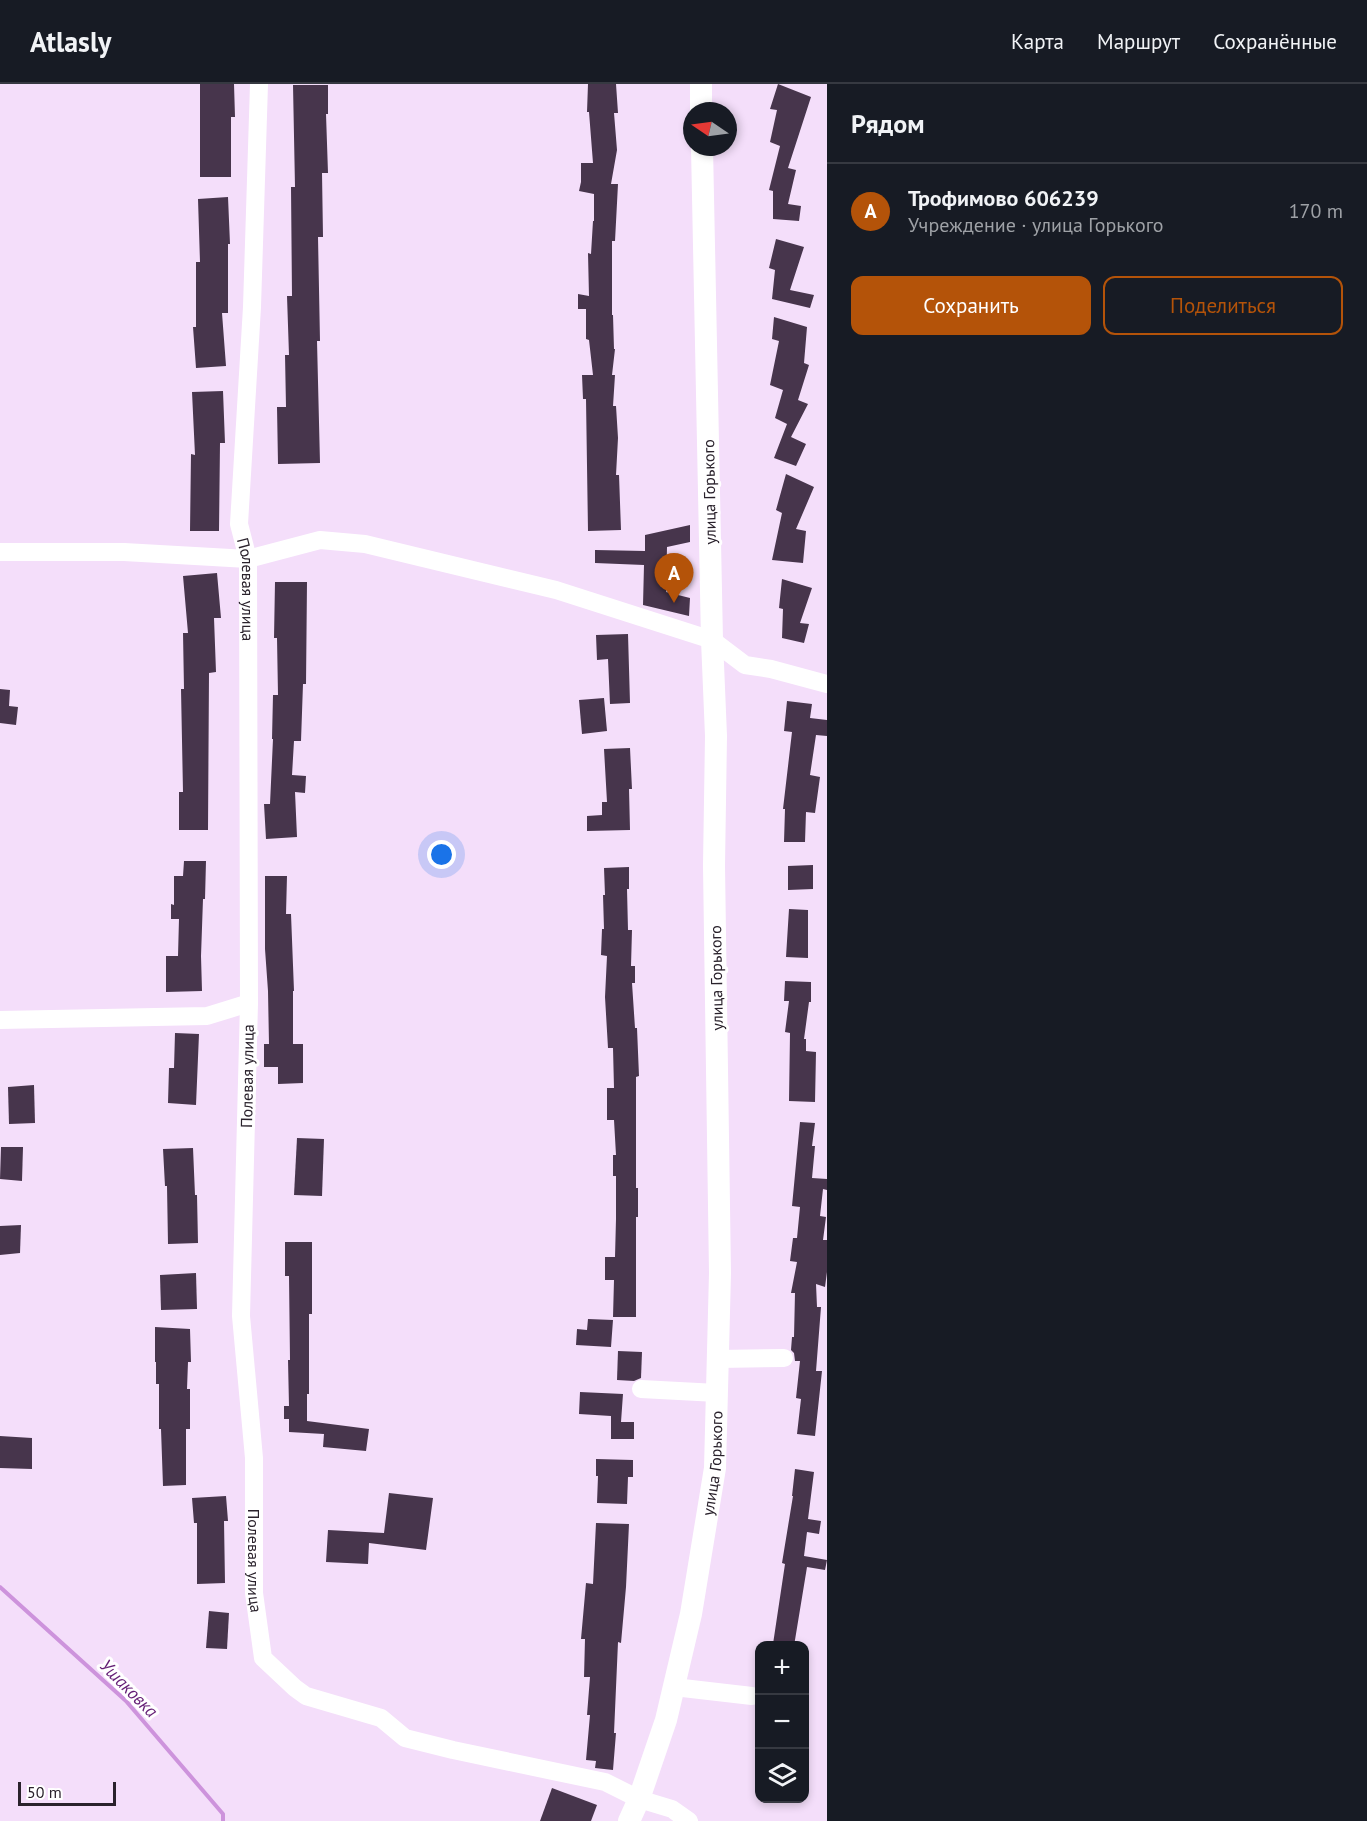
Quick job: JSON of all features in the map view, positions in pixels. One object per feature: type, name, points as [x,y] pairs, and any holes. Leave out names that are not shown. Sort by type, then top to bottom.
[{"type":"main road","points":[[701,84],[701,102]]},
{"type":"main road","name":"улица Горького","points":[[629,1821],[639,1799],[666,1720],[692,1614],[715,1468],[720,1273],[714,866],[716,736],[702,156]]},
{"type":"street","name":"Полевая улица","points":[[260,84],[252,307],[239,524],[248,559],[249,1003],[240,1316],[254,1458],[254,1593],[263,1658],[306,1696],[381,1718],[405,1738],[605,1782],[639,1799],[672,1809],[689,1821]]},
{"type":"street","points":[[0,552],[124,552],[248,559],[320,540],[365,544],[556,590],[712,640],[745,665],[771,669],[827,684]]},
{"type":"street","points":[[0,1020],[207,1016],[249,1003]]},
{"type":"street","points":[[718,1359],[784,1358]]},
{"type":"street","points":[[641,1389],[717,1393]]},
{"type":"street","points":[[674,1687],[752,1696]]},
{"type":"building","points":[[200,84],[234,84],[235,117],[231,117],[231,177],[200,177]]},
{"type":"building","points":[[588,84],[616,84],[618,113],[614,113],[617,150],[611,184],[618,184],[615,241],[612,241],[612,315],[615,349],[612,375],[615,375],[613,406],[616,406],[618,438],[616,475],[619,475],[621,530],[588,531],[586,399],[583,399],[582,375],[593,375],[589,340],[586,339],[586,309],[578,309],[578,294],[589,296],[588,253],[591,254],[594,221],[594,194],[579,191],[581,163],[593,163],[589,112],[587,112]]},
{"type":"building","points":[[778,84],[811,97],[788,168],[796,170],[788,204],[801,206],[799,221],[773,219],[773,191],[769,190],[780,146],[770,142],[777,110],[770,109]]},
{"type":"building","points":[[293,85],[328,85],[328,114],[326,114],[328,173],[322,173],[323,237],[318,237],[320,341],[317,341],[320,463],[278,464],[277,407],[286,407],[285,355],[289,355],[287,296],[292,296],[291,187],[295,187]]},
{"type":"building","points":[[228,197],[230,244],[228,244],[228,313],[222,313],[226,366],[196,368],[193,327],[196,327],[196,262],[200,262],[198,199]]},
{"type":"building","points":[[776,239],[804,247],[790,290],[814,295],[810,308],[772,299],[775,270],[769,268]]},
{"type":"building","points":[[774,317],[807,327],[804,363],[809,365],[798,400],[808,404],[791,437],[806,444],[796,466],[774,458],[787,424],[775,418],[783,390],[770,385],[779,341],[772,339]]},
{"type":"building","points":[[223,391],[225,443],[220,443],[219,531],[190,531],[191,454],[195,455],[192,392]]},
{"type":"building","points":[[786,474],[814,487],[796,529],[806,531],[803,563],[772,560],[782,513],[776,510]]},
{"type":"building","points":[[690,525],[690,542],[667,547],[666,592],[690,598],[689,616],[643,605],[644,565],[595,563],[595,550],[645,551],[645,535]]},
{"type":"building","points":[[217,573],[221,618],[214,618],[216,672],[209,673],[208,830],[179,830],[179,792],[183,792],[181,689],[184,689],[183,633],[188,633],[183,576]]},
{"type":"building","points":[[782,579],[812,588],[800,623],[809,624],[804,643],[782,638],[783,609],[779,608]]},
{"type":"building","points":[[275,582],[307,582],[306,684],[303,684],[301,741],[294,741],[292,775],[306,776],[305,793],[295,792],[297,837],[266,839],[264,804],[270,804],[273,695],[278,695],[277,638],[274,638]]},
{"type":"building","points":[[628,634],[630,703],[610,704],[608,659],[597,660],[596,635]]},
{"type":"building","points":[[0,689],[10,690],[9,706],[18,707],[16,725],[0,723]]},
{"type":"building","points":[[604,698],[607,731],[582,734],[579,700]]},
{"type":"building","points":[[787,701],[812,704],[810,718],[827,720],[827,736],[816,735],[810,775],[820,777],[815,813],[806,812],[805,842],[784,842],[785,809],[783,809],[792,732],[784,731]]},
{"type":"building","points":[[630,748],[632,789],[629,789],[630,830],[587,831],[587,816],[602,815],[602,802],[607,802],[604,749]]},
{"type":"building","points":[[184,861],[206,861],[201,956],[202,991],[166,992],[166,956],[178,956],[179,919],[171,919],[171,904],[174,905],[174,876],[183,876]]},
{"type":"building","points":[[813,865],[813,889],[788,890],[788,866]]},
{"type":"building","points":[[629,867],[628,930],[632,930],[631,966],[635,966],[635,983],[632,983],[639,1076],[636,1077],[638,1217],[636,1217],[636,1317],[613,1317],[614,1280],[605,1280],[605,1257],[615,1257],[616,1176],[613,1176],[613,1155],[616,1155],[614,1120],[607,1120],[607,1088],[614,1088],[613,1048],[608,1048],[605,997],[607,956],[601,955],[602,929],[604,929],[603,895],[605,895],[604,868]]},
{"type":"building","points":[[265,876],[287,876],[286,914],[291,914],[294,991],[293,1044],[303,1044],[303,1083],[278,1084],[278,1067],[264,1067],[264,1044],[269,1044]]},
{"type":"building","points":[[789,909],[808,910],[808,958],[786,957]]},
{"type":"building","points":[[785,981],[811,982],[811,1002],[809,1002],[804,1039],[806,1039],[806,1051],[816,1052],[815,1102],[789,1101],[790,1033],[785,1032],[789,1001],[784,1001]]},
{"type":"building","points":[[175,1033],[199,1034],[196,1105],[168,1103],[169,1068],[174,1068]]},
{"type":"building","points":[[34,1085],[35,1123],[9,1124],[8,1087]]},
{"type":"building","points":[[800,1122],[815,1123],[812,1178],[827,1179],[827,1190],[823,1189],[820,1216],[826,1217],[823,1240],[827,1240],[827,1272],[825,1287],[816,1284],[817,1307],[821,1307],[816,1371],[822,1371],[815,1436],[797,1434],[801,1399],[796,1398],[800,1361],[795,1361],[791,1350],[792,1337],[794,1337],[795,1293],[791,1293],[797,1262],[790,1261],[793,1238],[797,1238],[800,1207],[792,1206]]},
{"type":"building","points":[[297,1138],[324,1139],[322,1196],[294,1195]]},
{"type":"building","points":[[1,1147],[23,1147],[22,1181],[0,1179]]},
{"type":"building","points":[[193,1148],[198,1243],[168,1244],[167,1186],[165,1186],[163,1149]]},
{"type":"building","points":[[21,1225],[20,1253],[0,1255],[0,1226]]},
{"type":"building","points":[[285,1242],[312,1242],[312,1314],[309,1314],[307,1421],[369,1429],[366,1451],[323,1447],[324,1434],[289,1432],[289,1419],[284,1419],[284,1406],[289,1406],[288,1360],[290,1360],[289,1276],[285,1276]]},
{"type":"building","points":[[196,1273],[197,1309],[161,1310],[160,1275]]},
{"type":"building","points":[[588,1319],[613,1320],[611,1347],[576,1345],[577,1329],[587,1330]]},
{"type":"building","points":[[155,1327],[190,1329],[191,1362],[188,1362],[187,1389],[190,1389],[190,1429],[186,1429],[186,1485],[163,1486],[159,1384],[156,1384]]},
{"type":"building","points":[[618,1351],[642,1352],[641,1378],[634,1381],[617,1380]]},
{"type":"building","points":[[580,1392],[623,1394],[621,1422],[634,1422],[634,1439],[611,1439],[611,1416],[579,1414]]},
{"type":"building","points":[[0,1436],[32,1438],[32,1469],[0,1468]]},
{"type":"building","points":[[596,1459],[633,1460],[633,1477],[628,1477],[627,1504],[597,1503]]},
{"type":"building","points":[[795,1469],[814,1472],[808,1519],[821,1521],[819,1534],[807,1532],[804,1556],[827,1560],[825,1570],[807,1567],[795,1641],[773,1641],[785,1564],[782,1563]]},
{"type":"building","points":[[389,1493],[433,1498],[426,1550],[369,1543],[368,1564],[326,1562],[328,1530],[384,1533]]},
{"type":"building","points":[[226,1496],[228,1521],[224,1521],[225,1583],[197,1584],[197,1523],[194,1523],[192,1498]]},
{"type":"building","points":[[596,1523],[629,1524],[621,1643],[618,1642],[613,1770],[595,1768],[596,1761],[586,1760],[590,1715],[587,1715],[590,1677],[584,1677],[585,1639],[581,1639],[586,1583],[593,1584]]},
{"type":"building","points":[[209,1611],[229,1613],[227,1649],[206,1648]]},
{"type":"building","points":[[552,1788],[597,1805],[591,1821],[540,1821]]},
{"type":"waterway","name":"Ушаковка","points":[[0,1587],[126,1701],[223,1814],[223,1821]]},
{"type":"place","name":"Трофимово 606239","points":[[674,603]]}]
